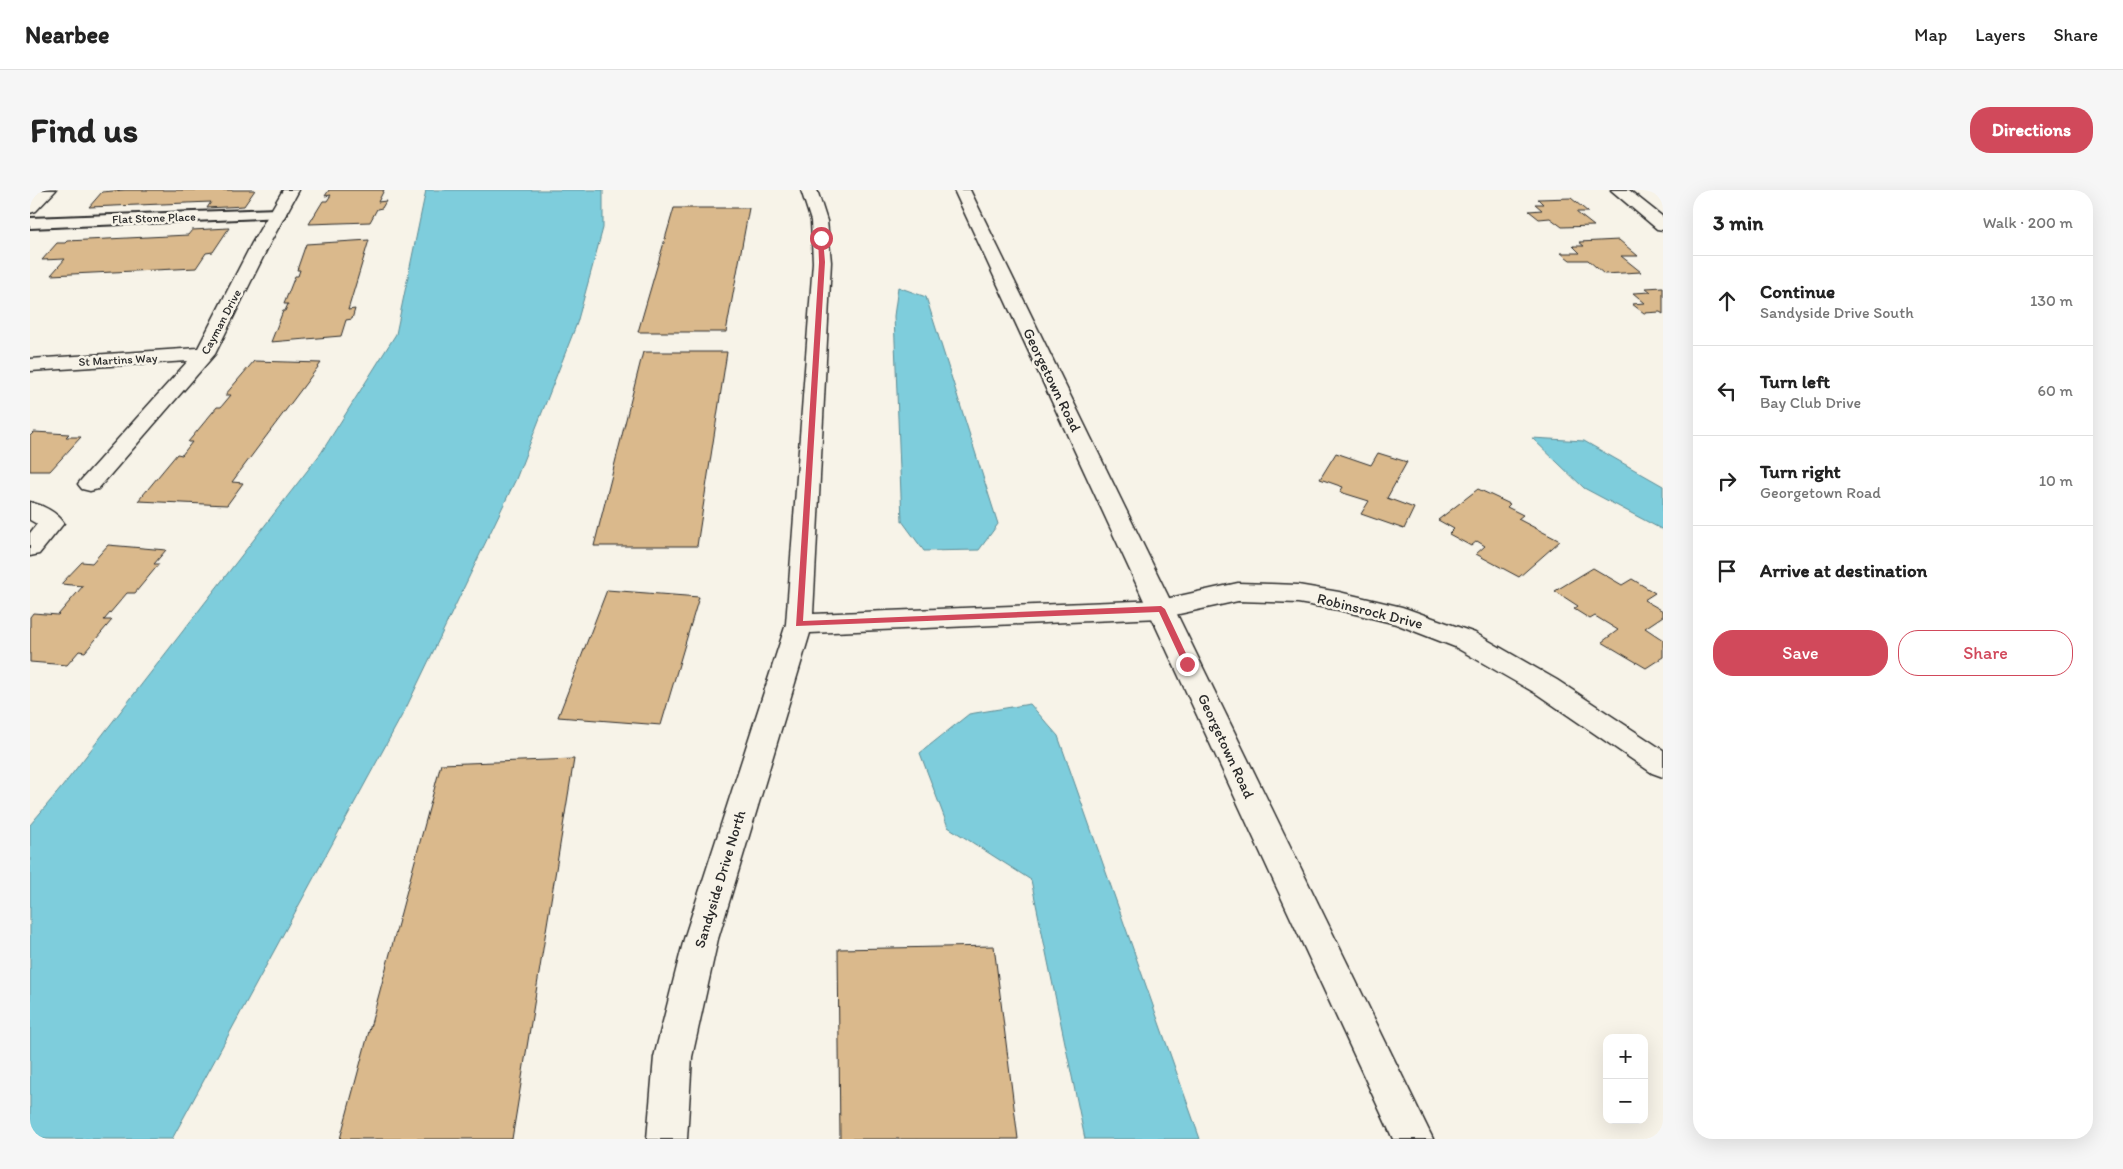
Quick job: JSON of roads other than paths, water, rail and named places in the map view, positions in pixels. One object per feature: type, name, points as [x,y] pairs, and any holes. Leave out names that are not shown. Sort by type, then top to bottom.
[{"type":"street","points":[[30,208],[48,190]]},
{"type":"street","name":"Cayman Drive","points":[[90,484],[205,354],[291,190]]},
{"type":"street","name":"Sandyside Drive North","points":[[667,1139],[673,1057],[700,939],[799,624],[822,262],[819,221],[809,190]]},
{"type":"street","name":"Georgetown Road","points":[[962,190],[1413,1139]]},
{"type":"street","points":[[1619,190],[1663,225]]},
{"type":"street","name":"St Martins Way","points":[[30,365],[205,354]]},
{"type":"street","points":[[30,509],[52,523],[30,548]]},
{"type":"street","name":"Robinsrock Drive","points":[[799,624],[1161,609],[1238,592],[1298,594],[1339,600],[1402,616],[1465,640],[1506,662],[1663,765]]},
{"type":"lane","name":"Flat Stone Place","points":[[30,223],[278,214]]},
{"type":"water","points":[[426,190],[603,190],[603,228],[577,323],[516,479],[407,706],[172,1139],[30,1139],[30,825],[62,787],[321,453],[396,334]]},
{"type":"water","points":[[898,287],[926,297],[998,524],[979,550],[924,551],[902,521],[894,316]]},
{"type":"water","points":[[1532,438],[1584,441],[1663,486],[1663,530],[1584,488]]},
{"type":"water","points":[[1030,704],[1058,736],[1200,1139],[1085,1139],[1031,880],[948,827],[920,753],[969,714]]}]
